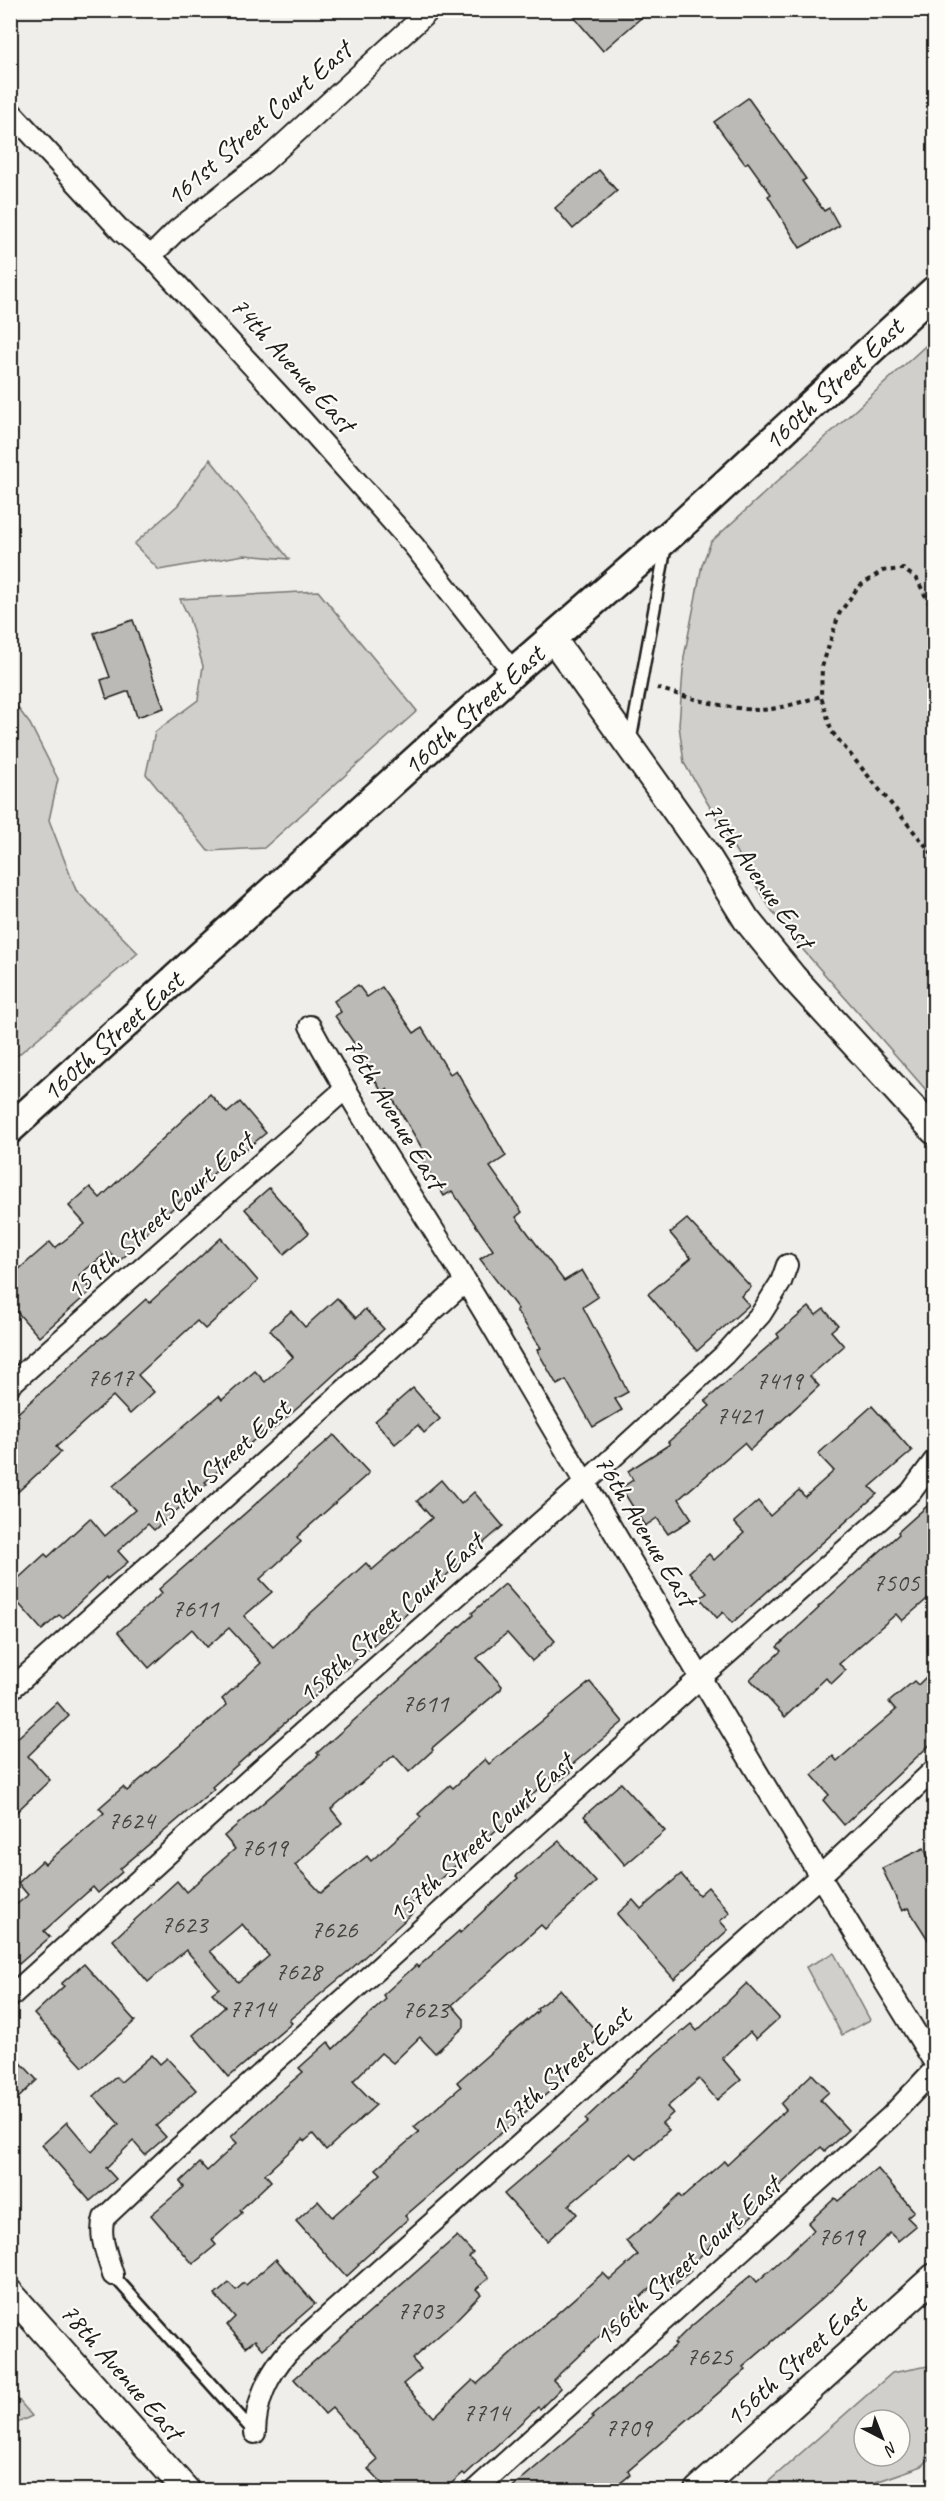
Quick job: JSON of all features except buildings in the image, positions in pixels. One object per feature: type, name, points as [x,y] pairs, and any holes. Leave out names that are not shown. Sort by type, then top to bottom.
[{"type":"main road","name":"160th Street East","points":[[10,1129],[513,672],[668,537],[934,291]]},
{"type":"street","name":"161st Street Court East","points":[[151,256],[177,230],[264,162],[430,10]]},
{"type":"street","name":"74th Avenue East","points":[[10,111],[122,232],[151,256],[414,546],[513,672]]},
{"type":"street","name":"74th Avenue East","points":[[553,639],[702,848],[746,919],[793,977],[934,1131]]},
{"type":"street","name":"76th Avenue East","points":[[310,1026],[344,1090],[466,1281],[819,1877],[934,2062]]},
{"type":"street","name":"159th Street Court East","points":[[10,1385],[344,1090]]},
{"type":"street","name":"158th Street Court East","points":[[10,1997],[260,1770],[585,1483],[724,1355],[761,1314],[781,1282],[787,1265]]},
{"type":"street","name":"159th Street East","points":[[10,1690],[466,1281]]},
{"type":"street","name":"157th Street Court East","points":[[113,2275],[103,2240],[101,2227],[104,2218],[700,1678],[911,1492],[934,1461]]},
{"type":"street","name":"157th Street East","points":[[255,2433],[260,2396],[273,2369],[288,2352],[819,1877],[934,1770]]},
{"type":"street","name":"156th Street Court East","points":[[475,2490],[890,2117],[934,2070]]},
{"type":"street","name":"156th Street East","points":[[698,2490],[934,2277]]},
{"type":"street","name":"78th Avenue East","points":[[10,2293],[186,2490]]},
{"type":"lane","points":[[629,746],[668,537]]},
{"type":"lane","points":[[113,2275],[255,2433]]},
{"type":"path","points":[[934,613],[917,579],[903,569],[882,571],[858,587],[839,614],[822,667],[821,696],[832,732],[934,856]]},
{"type":"path","points":[[641,683],[697,700],[758,710],[789,705],[821,696]]},
{"type":"shaded area","points":[[934,338],[934,1099],[783,927],[684,763],[679,725],[684,657],[702,565],[711,542]]},
{"type":"shaded area","points":[[210,459],[289,559],[244,555],[159,570],[134,544],[178,505]]},
{"type":"shaded area","points":[[318,591],[417,711],[264,848],[208,851],[146,774],[155,732],[198,700],[203,666],[189,618],[180,599]]},
{"type":"shaded area","points":[[11,699],[30,724],[58,779],[49,820],[76,890],[138,953],[11,1061]]},
{"type":"shaded area","points":[[834,1953],[870,2020],[842,2035],[806,1967]]},
{"type":"shaded area","points":[[928,2366],[934,2372],[934,2455],[922,2466],[853,2490],[759,2490],[852,2408],[852,2468],[912,2468],[912,2408],[852,2408],[892,2373]]},
{"type":"shaded area","points":[[11,2391],[32,2416],[10,2426]]}]
